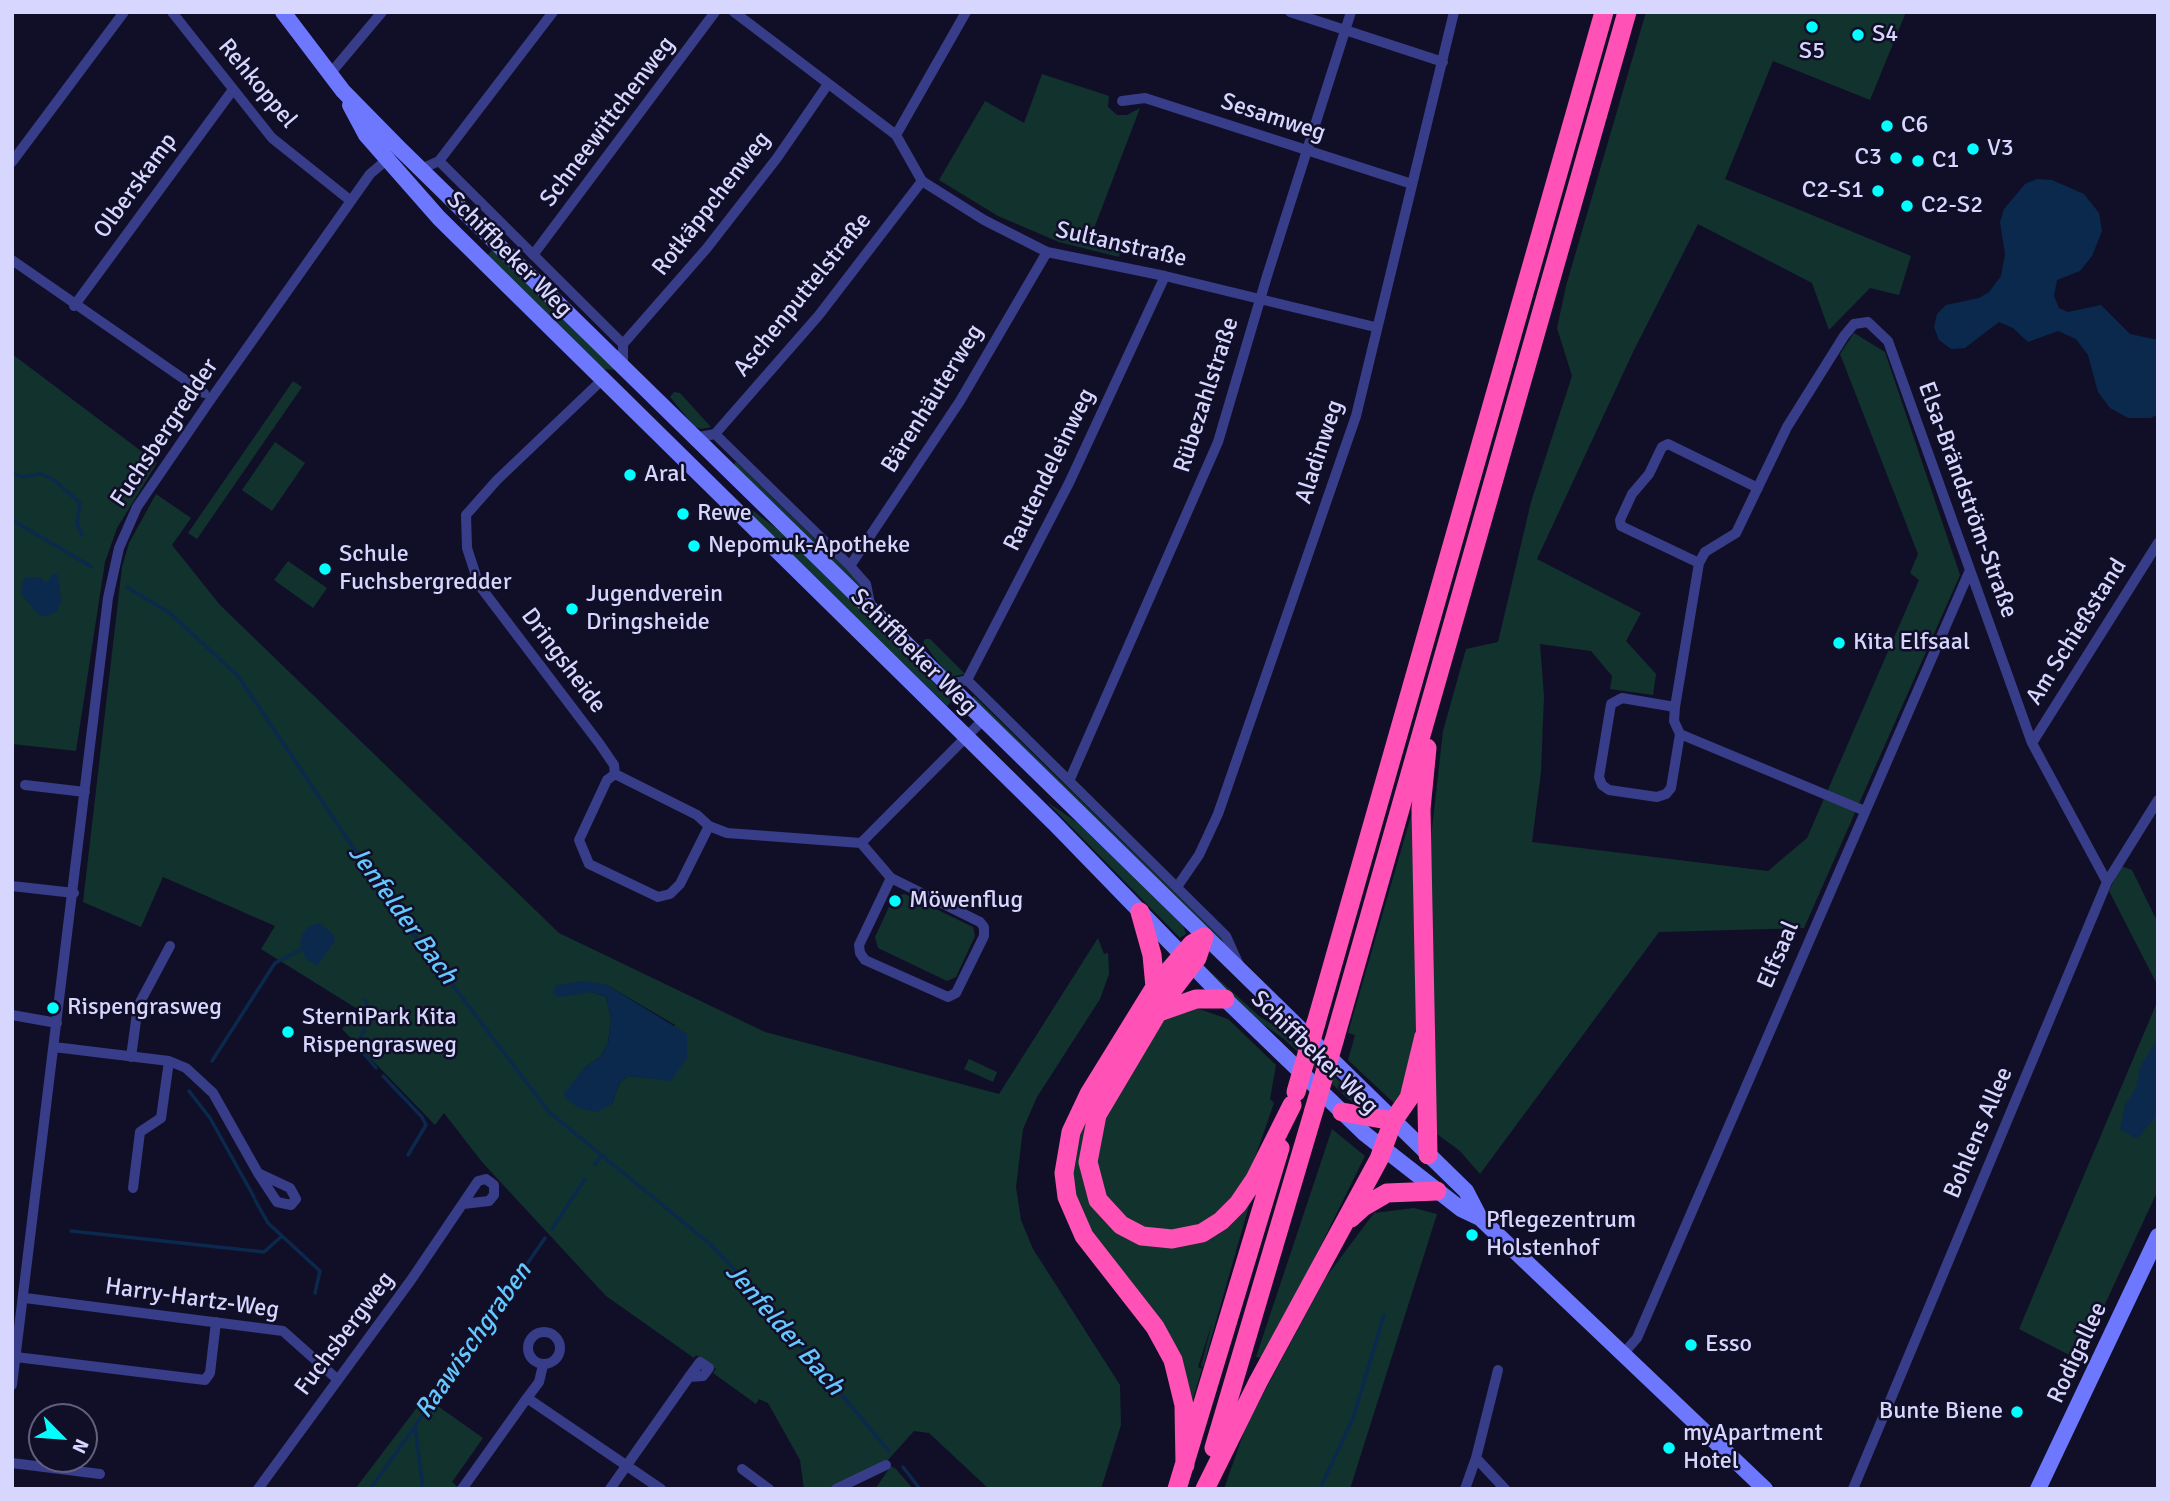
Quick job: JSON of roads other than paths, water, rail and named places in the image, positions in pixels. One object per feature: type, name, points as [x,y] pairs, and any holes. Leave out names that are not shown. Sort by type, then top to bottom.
[{"type":"highway","points":[[1177,1489],[1316,1023],[1604,12]]},
{"type":"highway","points":[[1203,1489],[1334,1041],[1627,12]]},
{"type":"highway","points":[[1428,1155],[1421,809],[1432,698]]},
{"type":"highway","points":[[1140,912],[1150,946],[1155,987]]},
{"type":"highway","points":[[1204,937],[1187,960],[1159,1012],[1105,1099],[1088,1147],[1093,1188],[1104,1209],[1121,1225],[1142,1236],[1172,1239],[1193,1236],[1221,1221],[1238,1204],[1255,1179],[1294,1099]]},
{"type":"highway","points":[[1185,1465],[1184,1405],[1173,1360],[1155,1327],[1084,1236],[1067,1197],[1064,1173],[1071,1132],[1089,1094],[1155,987],[1187,960]]},
{"type":"highway","points":[[1159,1012],[1196,999],[1226,999]]},
{"type":"highway","points":[[1203,1489],[1384,1149],[1393,1121],[1409,1098],[1424,1036]]},
{"type":"highway","points":[[1342,1112],[1393,1121]]},
{"type":"highway","points":[[1342,1230],[1363,1207],[1387,1193],[1437,1191]]},
{"type":"main road","name":"Schiffbeker Weg","points":[[283,12],[343,90],[399,148],[1465,1191],[1480,1218],[1765,1489]]},
{"type":"main road","name":"Schiffbeker Weg","points":[[343,90],[366,135],[439,218],[602,380],[966,737],[1342,1112],[1437,1191],[1461,1209],[1480,1218]]},
{"type":"main road","points":[[602,380],[623,368]]},
{"type":"main road","points":[[729,503],[760,502]]},
{"type":"main road","name":"Rodigallee","points":[[2038,1489],[2158,1236]]},
{"type":"street","points":[[12,162],[124,12]]},
{"type":"street","name":"Rehkoppel","points":[[172,12],[272,138],[351,201]]},
{"type":"street","points":[[330,74],[382,12]]},
{"type":"street","points":[[439,161],[552,12]]},
{"type":"street","name":"Schneewittchenweg","points":[[533,255],[715,12]]},
{"type":"street","points":[[734,12],[896,135],[966,12]]},
{"type":"street","points":[[1290,12],[1443,62]]},
{"type":"street","name":"Rübezahlstraße","points":[[1070,779],[1208,469],[1351,12]]},
{"type":"street","name":"Aladinweg","points":[[1177,887],[1199,855],[1239,757],[1356,416],[1375,327],[1454,12]]},
{"type":"street","name":"Rotkäppchenweg","points":[[623,344],[707,248],[777,158],[828,84]]},
{"type":"street","name":"Olberskamp","points":[[74,306],[233,91]]},
{"type":"street","name":"Sesamweg","points":[[1122,102],[1145,98],[1412,184]]},
{"type":"street","name":"Sultanstraße","points":[[896,135],[922,181],[984,220],[1047,251],[1165,276],[1375,327]]},
{"type":"street","name":"Fuchsbergredder","points":[[12,1385],[25,1298],[108,598],[119,548],[137,508],[351,201],[370,174],[399,148]]},
{"type":"street","name":"Schiffbeker Weg","points":[[421,169],[439,161],[623,344]]},
{"type":"street","name":"Aschenputtelstraße","points":[[715,434],[819,315],[922,181]]},
{"type":"street","name":"Bärenhäuterweg","points":[[850,566],[960,401],[1047,251]]},
{"type":"street","points":[[12,260],[74,306],[204,393]]},
{"type":"street","name":"Rautendeleinweg","points":[[967,680],[1069,483],[1165,276]]},
{"type":"street","name":"Elsa-Brändström-Straße","points":[[1699,563],[1705,552],[1737,533],[1787,427],[1844,335],[1854,324],[1868,322],[1888,341],[2032,743],[2107,883]]},
{"type":"street","points":[[623,344],[623,368]]},
{"type":"street","name":"Dringsheide","points":[[602,380],[497,480],[466,515],[467,548],[479,585],[599,743],[614,765],[615,774]]},
{"type":"street","points":[[694,438],[715,434]]},
{"type":"street","name":"Schiffbeker Weg","points":[[715,434],[866,584],[872,611]]},
{"type":"street","points":[[1675,708],[1622,698],[1611,704],[1599,777],[1602,785],[1609,790],[1657,797],[1666,794],[1671,788],[1680,734],[1674,722],[1675,708],[1699,563],[1621,526],[1620,520],[1632,494],[1649,474],[1662,447],[1668,444],[1759,488]]},
{"type":"street","name":"Am Schießstand","points":[[2032,743],[2158,543]]},
{"type":"street","name":"Elfsaal","points":[[1623,1354],[1637,1338],[1970,570]]},
{"type":"street","name":"Schiffbeker Weg","points":[[946,685],[967,680],[1070,779],[1226,936],[1242,975]]},
{"type":"street","points":[[861,843],[983,720]]},
{"type":"street","points":[[1680,734],[1865,811]]},
{"type":"street","points":[[709,826],[680,884],[670,894],[658,897],[589,864],[579,840],[607,780],[615,774],[697,815],[709,826],[727,834],[861,843],[891,878],[980,922],[984,928],[984,936],[956,993],[948,997],[865,960],[860,953],[859,945],[891,878]]},
{"type":"street","points":[[25,785],[85,792]]},
{"type":"street","name":"Bohlens Allee","points":[[1853,1489],[2107,883],[2158,800]]},
{"type":"street","points":[[12,886],[74,893]]},
{"type":"street","points":[[131,1057],[138,1006],[170,946]]},
{"type":"street","points":[[12,1015],[57,1023]]},
{"type":"street","points":[[54,1046],[169,1061],[194,1074],[213,1093],[258,1174]]},
{"type":"street","points":[[133,1188],[140,1132],[161,1118],[169,1061]]},
{"type":"street","name":"Fuchsbergweg","points":[[258,1489],[411,1280],[463,1204]]},
{"type":"street","name":"Harry-Hartz-Weg","points":[[25,1298],[283,1331],[337,1379]]},
{"type":"street","points":[[16,1357],[205,1380],[210,1373],[216,1322]]},
{"type":"street","points":[[462,1489],[539,1382],[543,1365]]},
{"type":"street","points":[[1465,1489],[1476,1458],[1498,1370]]},
{"type":"street","points":[[610,1489],[689,1377]]},
{"type":"street","points":[[527,1398],[661,1489]]},
{"type":"street","points":[[1476,1458],[1505,1489]]},
{"type":"street","points":[[12,1463],[100,1474]]},
{"type":"street","points":[[836,1489],[886,1465]]},
{"type":"street","points":[[742,1469],[769,1489]]},
{"type":"water","points":[[2037,179],[2052,180],[2084,194],[2099,213],[2102,231],[2092,256],[2080,271],[2057,280],[2054,296],[2059,308],[2068,312],[2101,305],[2130,334],[2158,340],[2158,414],[2151,418],[2128,418],[2110,408],[2098,392],[2088,355],[2076,339],[2058,331],[2028,342],[2013,328],[1999,322],[1965,348],[1951,349],[1939,340],[1934,327],[1937,314],[1946,305],[1979,298],[1989,292],[2001,276],[2005,254],[2000,222],[2004,209],[2025,184]]},
{"type":"water","points":[[52,574],[57,574],[61,601],[57,611],[45,617],[38,614],[22,595],[21,586],[25,578],[41,577],[45,582]]},
{"type":"water","points":[[319,923],[333,934],[335,941],[317,966],[306,959],[300,942],[304,931]]},
{"type":"water","points":[[583,981],[605,984],[687,1034],[687,1058],[671,1081],[628,1076],[620,1082],[612,1104],[597,1112],[578,1108],[563,1095],[584,1068],[601,1056],[608,1043],[611,1019],[606,997],[592,992],[560,997],[553,994],[556,985]]},
{"type":"water","points":[[2158,1038],[2158,1114],[2137,1139],[2120,1129],[2125,1105],[2136,1088],[2140,1067]]},
{"type":"waterway","points":[[12,473],[22,477],[41,474],[54,480],[80,503],[77,524],[82,535]]},
{"type":"waterway","name":"Jenfelder Bach","points":[[12,520],[92,567]]},
{"type":"waterway","name":"Jenfelder Bach","points":[[127,587],[171,614],[238,676],[391,904],[549,1112],[710,1244],[743,1278],[889,1451]]},
{"type":"waterway","points":[[212,1061],[275,963],[302,949]]},
{"type":"waterway","points":[[365,1000],[370,1010],[360,1041],[361,1050],[376,1068]]},
{"type":"waterway","points":[[383,1076],[422,1117],[426,1125],[408,1155]]},
{"type":"waterway","points":[[189,1091],[210,1118],[254,1197]]},
{"type":"waterway","name":"Raawischgraben","points":[[595,1164],[601,1156]]},
{"type":"waterway","name":"Raawischgraben","points":[[552,1229],[585,1179]]},
{"type":"waterway","points":[[255,1200],[268,1223],[320,1271],[315,1293]]},
{"type":"waterway","points":[[71,1231],[264,1252],[282,1236]]},
{"type":"waterway","name":"Raawischgraben","points":[[423,1489],[415,1426],[545,1238]]},
{"type":"waterway","points":[[1320,1489],[1353,1418],[1384,1315]]},
{"type":"waterway","points":[[370,1489],[414,1428]]},
{"type":"waterway","name":"Jenfelder Bach","points":[[903,1467],[920,1489]]},
{"type":"place","name":"S5","points":[[1812,27]]},
{"type":"place","name":"S4","points":[[1858,35]]},
{"type":"place","name":"C6","points":[[1887,126]]},
{"type":"place","name":"V3","points":[[1973,149]]},
{"type":"place","name":"C3","points":[[1896,158]]},
{"type":"place","name":"C1","points":[[1918,161]]},
{"type":"place","name":"C2-S1","points":[[1878,191]]},
{"type":"place","name":"C2-S2","points":[[1907,206]]},
{"type":"place","name":"Aral","points":[[630,475]]},
{"type":"place","name":"Rewe","points":[[683,514]]},
{"type":"place","name":"Nepomuk-Apotheke","points":[[694,546]]},
{"type":"place","name":"Schule Fuchsbergredder","points":[[325,569]]},
{"type":"place","name":"Jugendverein Dringsheide","points":[[572,609]]},
{"type":"place","name":"Kita Elfsaal","points":[[1839,643]]},
{"type":"place","name":"Möwenflug","points":[[895,901]]},
{"type":"place","name":"Rispengrasweg","points":[[53,1008]]},
{"type":"place","name":"SterniPark Kita Rispengrasweg","points":[[288,1032]]},
{"type":"place","name":"Pflegezentrum Holstenhof","points":[[1472,1235]]},
{"type":"place","name":"Esso","points":[[1691,1345]]},
{"type":"place","name":"Bunte Biene","points":[[2017,1412]]},
{"type":"place","name":"myApartment Hotel","points":[[1669,1448]]}]
